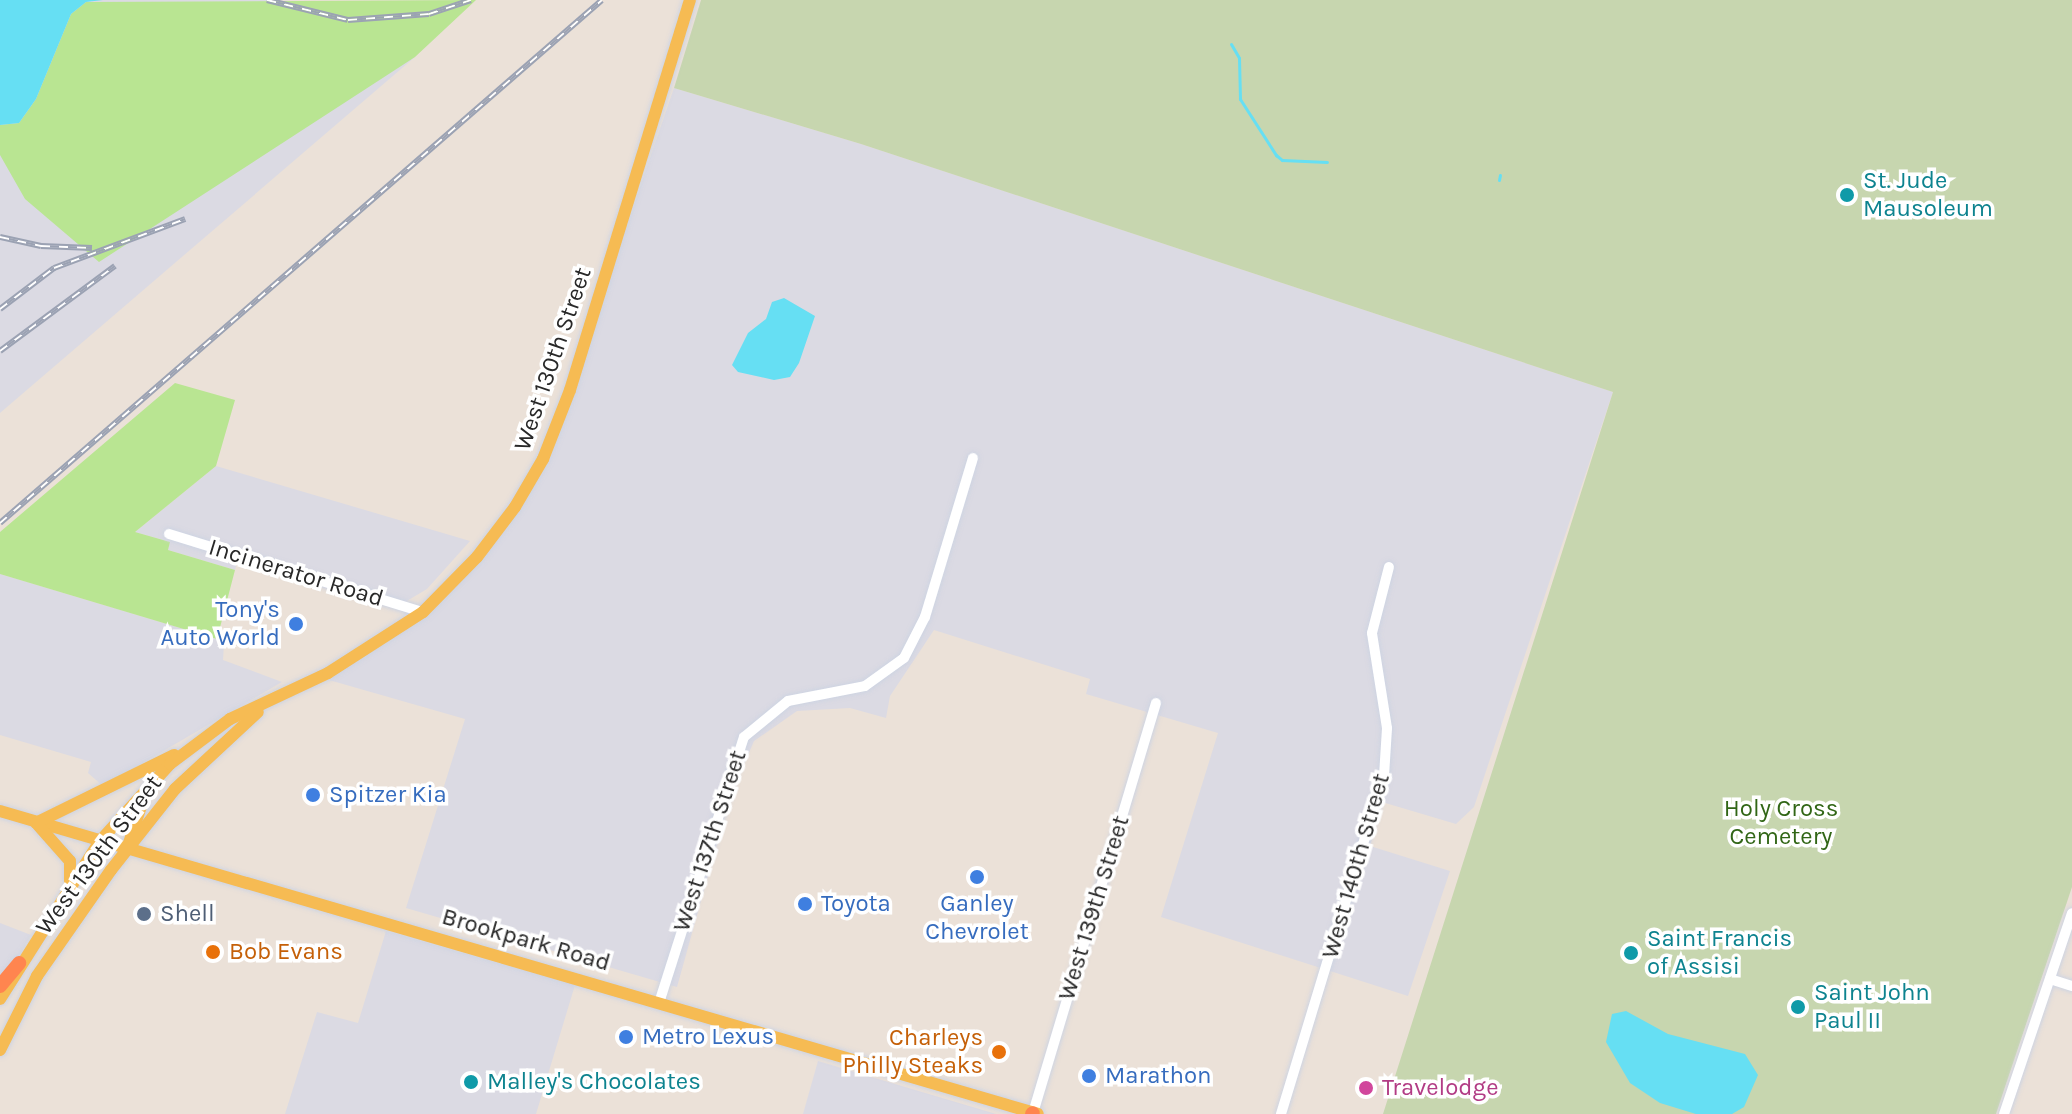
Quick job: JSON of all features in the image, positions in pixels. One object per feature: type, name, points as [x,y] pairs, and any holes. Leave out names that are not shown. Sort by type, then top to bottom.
[{"type":"highway","points":[[0,986],[19,963]]},
{"type":"main road","name":"West 130th Street","points":[[0,999],[42,926],[100,841],[162,772],[230,719],[262,707],[328,673],[423,612],[477,557],[515,507],[553,438],[690,0]]},
{"type":"main road","name":"West 130th Street","points":[[0,1050],[37,976],[127,849],[175,789],[262,707]]},
{"type":"main road","points":[[70,884],[70,861],[36,823],[188,749]]},
{"type":"main road","points":[[162,772],[175,789]]},
{"type":"main road","points":[[127,849],[132,821],[149,786]]},
{"type":"main road","name":"Brookpark Road","points":[[0,811],[1034,1114]]},
{"type":"main road","points":[[42,926],[61,941]]},
{"type":"main road","points":[[19,963],[37,976]]},
{"type":"street","name":"West 137th Street","points":[[659,1003],[744,737],[788,701],[865,686],[904,658],[925,617],[973,458]]},
{"type":"street","name":"Incinerator Road","points":[[169,534],[423,612]]},
{"type":"street","name":"West 140th Street","points":[[1281,1114],[1384,776],[1387,728],[1372,633],[1389,567]]},
{"type":"street","name":"West 139th Street","points":[[1034,1114],[1156,703]]},
{"type":"street","points":[[2004,1114],[2072,913]]},
{"type":"street","points":[[2050,979],[2072,986]]},
{"type":"shaded area","points":[[0,0],[267,0],[415,57],[0,413]]},
{"type":"shaded area","points":[[674,88],[861,144],[1613,392],[1474,807],[1456,824],[1382,802],[1370,846],[1450,871],[1408,996],[1161,917],[1218,733],[1086,694],[1090,679],[934,630],[890,696],[886,718],[850,708],[797,711],[754,741],[729,800],[677,987],[406,908],[465,719],[322,678],[435,606],[545,465]]},
{"type":"shaded area","points":[[216,466],[470,541],[427,589],[395,608],[237,562],[235,570],[168,550],[170,542],[135,532]]},
{"type":"shaded area","points":[[0,574],[217,639],[224,644],[223,660],[282,682],[103,786],[88,773],[91,762],[0,735]]},
{"type":"shaded area","points":[[0,923],[31,935],[0,989]]},
{"type":"shaded area","points":[[386,931],[575,985],[536,1114],[285,1114],[317,1012],[358,1023]]},
{"type":"shaded area","points":[[818,1061],[996,1114],[803,1114]]},
{"type":"green space","points":[[476,0],[415,57],[99,262],[25,199],[0,155],[0,125],[19,123],[36,99],[71,14],[86,2]]},
{"type":"green space","name":"Holy Cross Cemetery","points":[[701,0],[2072,0],[2072,887],[1996,1114],[1383,1114],[1613,392],[861,144],[674,88]]},
{"type":"green space","points":[[175,383],[235,400],[216,466],[135,532],[170,542],[168,550],[235,570],[217,639],[0,574],[0,532]]},
{"type":"water","points":[[0,0],[103,0],[86,2],[71,14],[36,99],[19,123],[0,125]]},
{"type":"water","points":[[784,298],[815,316],[799,363],[790,377],[774,380],[738,372],[732,365],[748,333],[766,319],[772,302]]},
{"type":"water","points":[[1626,1011],[1668,1034],[1745,1054],[1758,1075],[1744,1107],[1732,1114],[1696,1114],[1660,1103],[1630,1083],[1606,1042],[1612,1014]]},
{"type":"waterway","points":[[1231,44],[1239,58],[1240,99],[1276,155],[1282,160],[1327,162]]},
{"type":"waterway","points":[[1499,180],[1500,175]]},
{"type":"railway","points":[[267,0],[348,20],[429,14],[471,0]]},
{"type":"railway","points":[[0,523],[602,0]]},
{"type":"railway","points":[[0,309],[54,268],[185,219]]},
{"type":"railway","points":[[0,237],[41,246],[92,248]]},
{"type":"railway","points":[[0,351],[115,266]]},
{"type":"place","name":"St. Jude Mausoleum","points":[[1847,195]]},
{"type":"place","name":"Tony's Auto World","points":[[296,624]]},
{"type":"place","name":"Spitzer Kia","points":[[313,795]]},
{"type":"place","name":"Ganley Chevrolet","points":[[977,877]]},
{"type":"place","name":"Toyota","points":[[805,904]]},
{"type":"place","name":"Shell","points":[[144,914]]},
{"type":"place","name":"Bob Evans","points":[[213,952]]},
{"type":"place","name":"Saint Francis of Assisi","points":[[1631,953]]},
{"type":"place","name":"Saint John Paul II","points":[[1798,1007]]},
{"type":"place","name":"Metro Lexus","points":[[626,1037]]},
{"type":"place","name":"Charleys Philly Steaks","points":[[999,1052]]},
{"type":"place","name":"Marathon","points":[[1089,1076]]},
{"type":"place","name":"Malley's Chocolates","points":[[471,1082]]},
{"type":"place","name":"Travelodge","points":[[1366,1088]]}]
